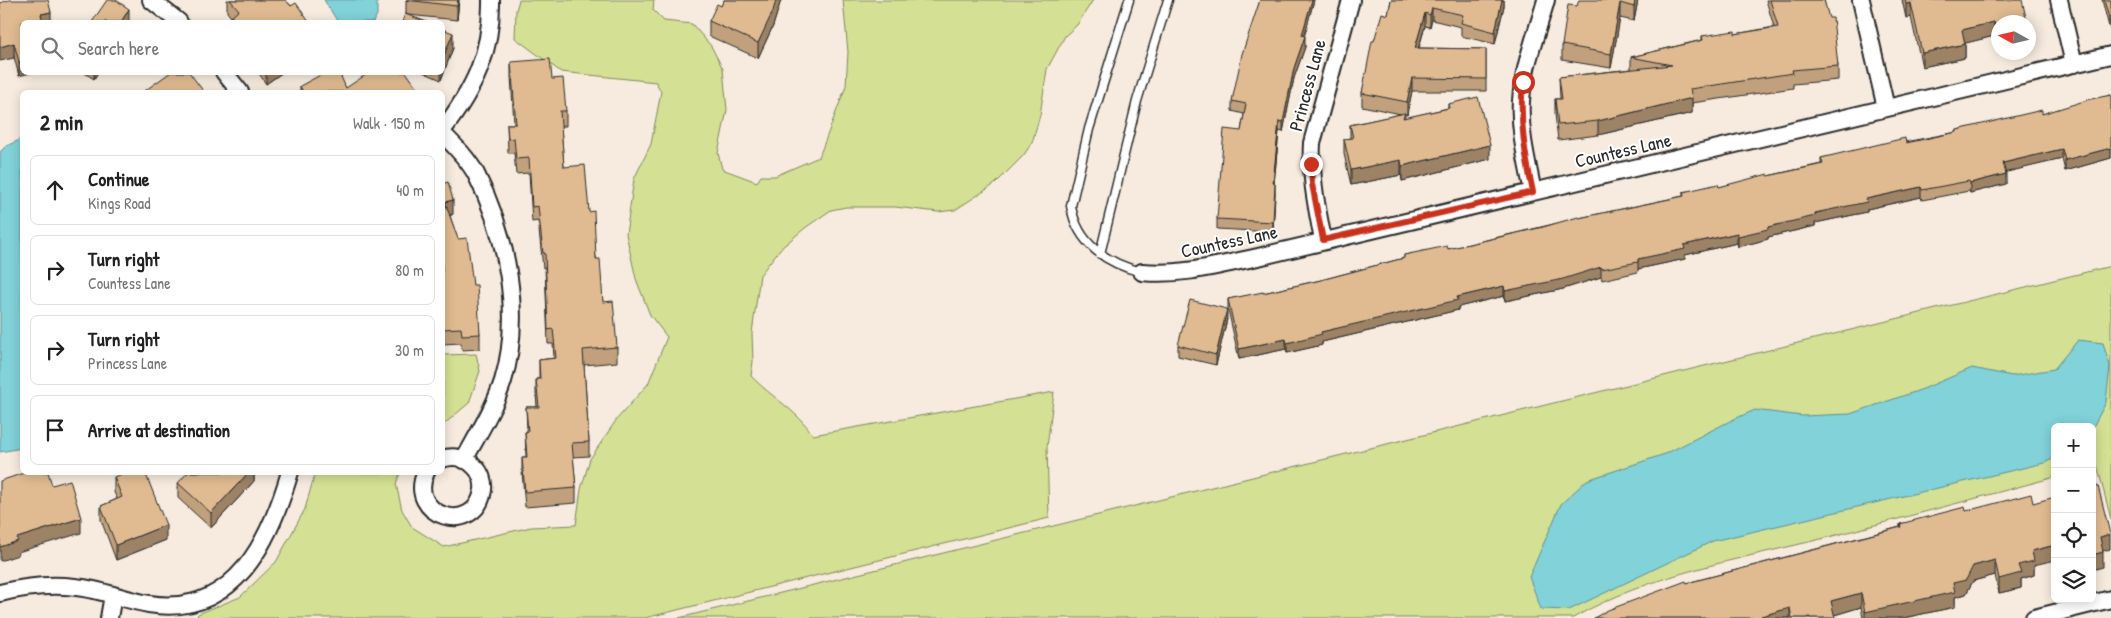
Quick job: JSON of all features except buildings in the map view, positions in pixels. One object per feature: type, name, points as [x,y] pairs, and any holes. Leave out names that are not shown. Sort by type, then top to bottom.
[{"type":"street","points":[[151,0],[176,20]]},
{"type":"street","points":[[445,128],[463,104],[484,57],[491,21],[491,0]]},
{"type":"street","name":"Princess Lane","points":[[1323,240],[1312,184],[1312,143],[1350,0]]},
{"type":"street","points":[[1533,192],[1523,145],[1521,102],[1523,82],[1546,0]]},
{"type":"street","points":[[1861,0],[1886,108]]},
{"type":"street","points":[[2059,0],[2074,64]]},
{"type":"street","name":"Countess Lane","points":[[1142,272],[1164,274],[1186,272],[1886,108],[1988,86],[2111,55]]},
{"type":"street","points":[[226,75],[238,90]]},
{"type":"street","points":[[445,136],[475,173],[488,202],[505,257],[511,286],[513,319],[511,347],[503,382],[491,411],[464,460]]},
{"type":"street","points":[[425,475],[422,486],[425,499],[430,508],[440,515],[450,518],[460,517],[476,507],[481,498],[483,488],[482,478],[477,468],[469,461],[453,457],[445,458]]},
{"type":"street","points":[[0,593],[22,588],[46,586],[84,588],[150,605],[170,607],[192,604],[211,598],[229,588],[244,572],[260,549],[289,475]]},
{"type":"street","points":[[109,618],[114,595]]},
{"type":"street","points":[[2034,618],[2111,599]]},
{"type":"lane","points":[[1129,0],[1089,129],[1071,206],[1073,219],[1082,236],[1100,254],[1119,265],[1142,272]]},
{"type":"lane","points":[[1100,254],[1129,129],[1168,0]]},
{"type":"green space","points":[[519,0],[654,0],[653,10],[664,21],[692,24],[711,46],[723,69],[727,110],[718,153],[722,169],[757,182],[761,176],[775,176],[819,157],[846,86],[848,52],[843,0],[1093,0],[1077,25],[1065,36],[1047,69],[1040,115],[1032,143],[1023,156],[995,184],[955,210],[938,212],[895,207],[846,207],[831,210],[780,249],[760,275],[752,333],[753,362],[751,376],[800,418],[813,435],[1054,392],[1047,447],[1049,518],[645,618],[197,618],[198,614],[240,597],[276,562],[305,509],[314,475],[399,475],[396,484],[402,510],[412,527],[444,547],[531,527],[576,525],[581,489],[590,459],[617,419],[648,384],[667,337],[650,315],[636,279],[626,234],[634,179],[651,144],[661,92],[656,82],[561,72],[515,38],[516,10]]},
{"type":"green space","points":[[2111,266],[2111,519],[2096,465],[2096,423],[2051,423],[2051,478],[1663,579],[1602,603],[1573,618],[679,618]]},
{"type":"green space","points":[[476,354],[480,371],[469,403],[445,423],[445,355]]},
{"type":"water","points":[[324,0],[377,0],[377,15],[374,20],[337,20]]},
{"type":"water","points":[[20,140],[20,448],[0,452],[0,152],[6,146]]},
{"type":"water","points":[[2078,340],[2103,343],[2110,366],[2106,402],[2095,423],[2051,423],[2051,460],[1713,541],[1569,610],[1541,609],[1529,577],[1561,504],[1587,480],[1665,454],[1755,410],[1802,416],[1850,414],[1923,389],[1972,368],[2012,376],[2054,369]]},
{"type":"route","points":[[1311,164],[1312,184],[1323,240],[1533,192],[1523,145],[1521,123],[1523,82]]}]
